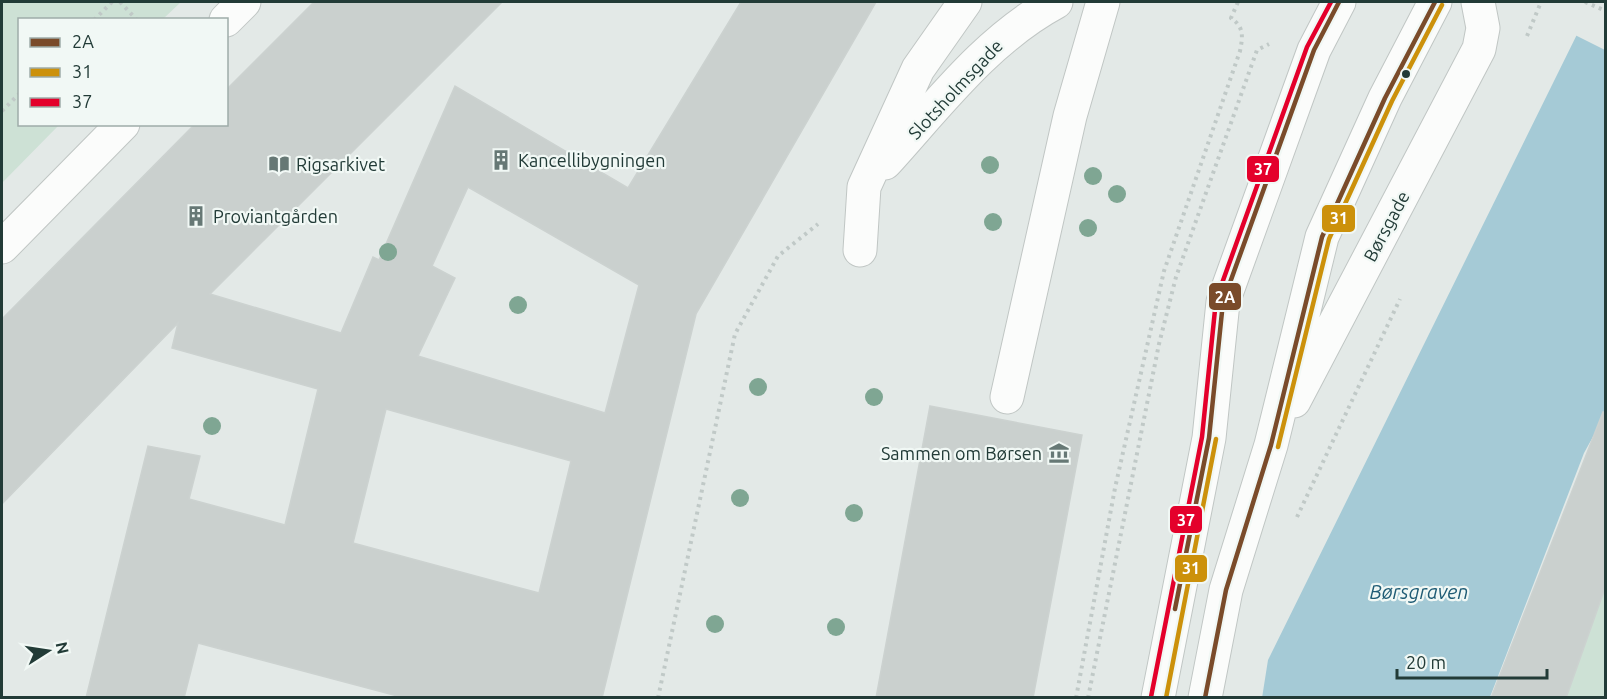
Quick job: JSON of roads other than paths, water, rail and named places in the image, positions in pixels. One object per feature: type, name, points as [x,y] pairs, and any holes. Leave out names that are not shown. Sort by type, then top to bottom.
[{"type":"street","points":[[228,18],[244,2]]},
{"type":"street","name":"Slotsholmsgade","points":[[860,250],[864,187],[918,69],[965,2]]},
{"type":"street","points":[[1007,397],[1070,116],[1103,2]]},
{"type":"street","points":[[1158,698],[1209,438],[1223,302],[1314,50],[1339,2]]},
{"type":"street","name":"Børsgade","points":[[1205,698],[1226,590],[1271,445],[1322,237],[1394,80],[1435,2]]},
{"type":"street","name":"Børsgade","points":[[1271,445],[1479,49],[1483,28],[1478,2]]},
{"type":"street","name":"Slotsholmsgade","points":[[864,187],[959,82],[1008,32],[1043,5]]},
{"type":"street","points":[[2,247],[121,126]]},
{"type":"water","name":"Børsgraven","points":[[1593,2],[1605,2],[1605,415],[1584,453],[1490,697],[1262,698],[1268,660]]},
{"type":"place","name":"Kancellibygningen","points":[[501,160]]},
{"type":"place","name":"Rigsarkivet","points":[[279,164]]},
{"type":"place","name":"Proviantgården","points":[[196,216]]},
{"type":"place","name":"Sammen om Børsen","points":[[1059,453]]}]
